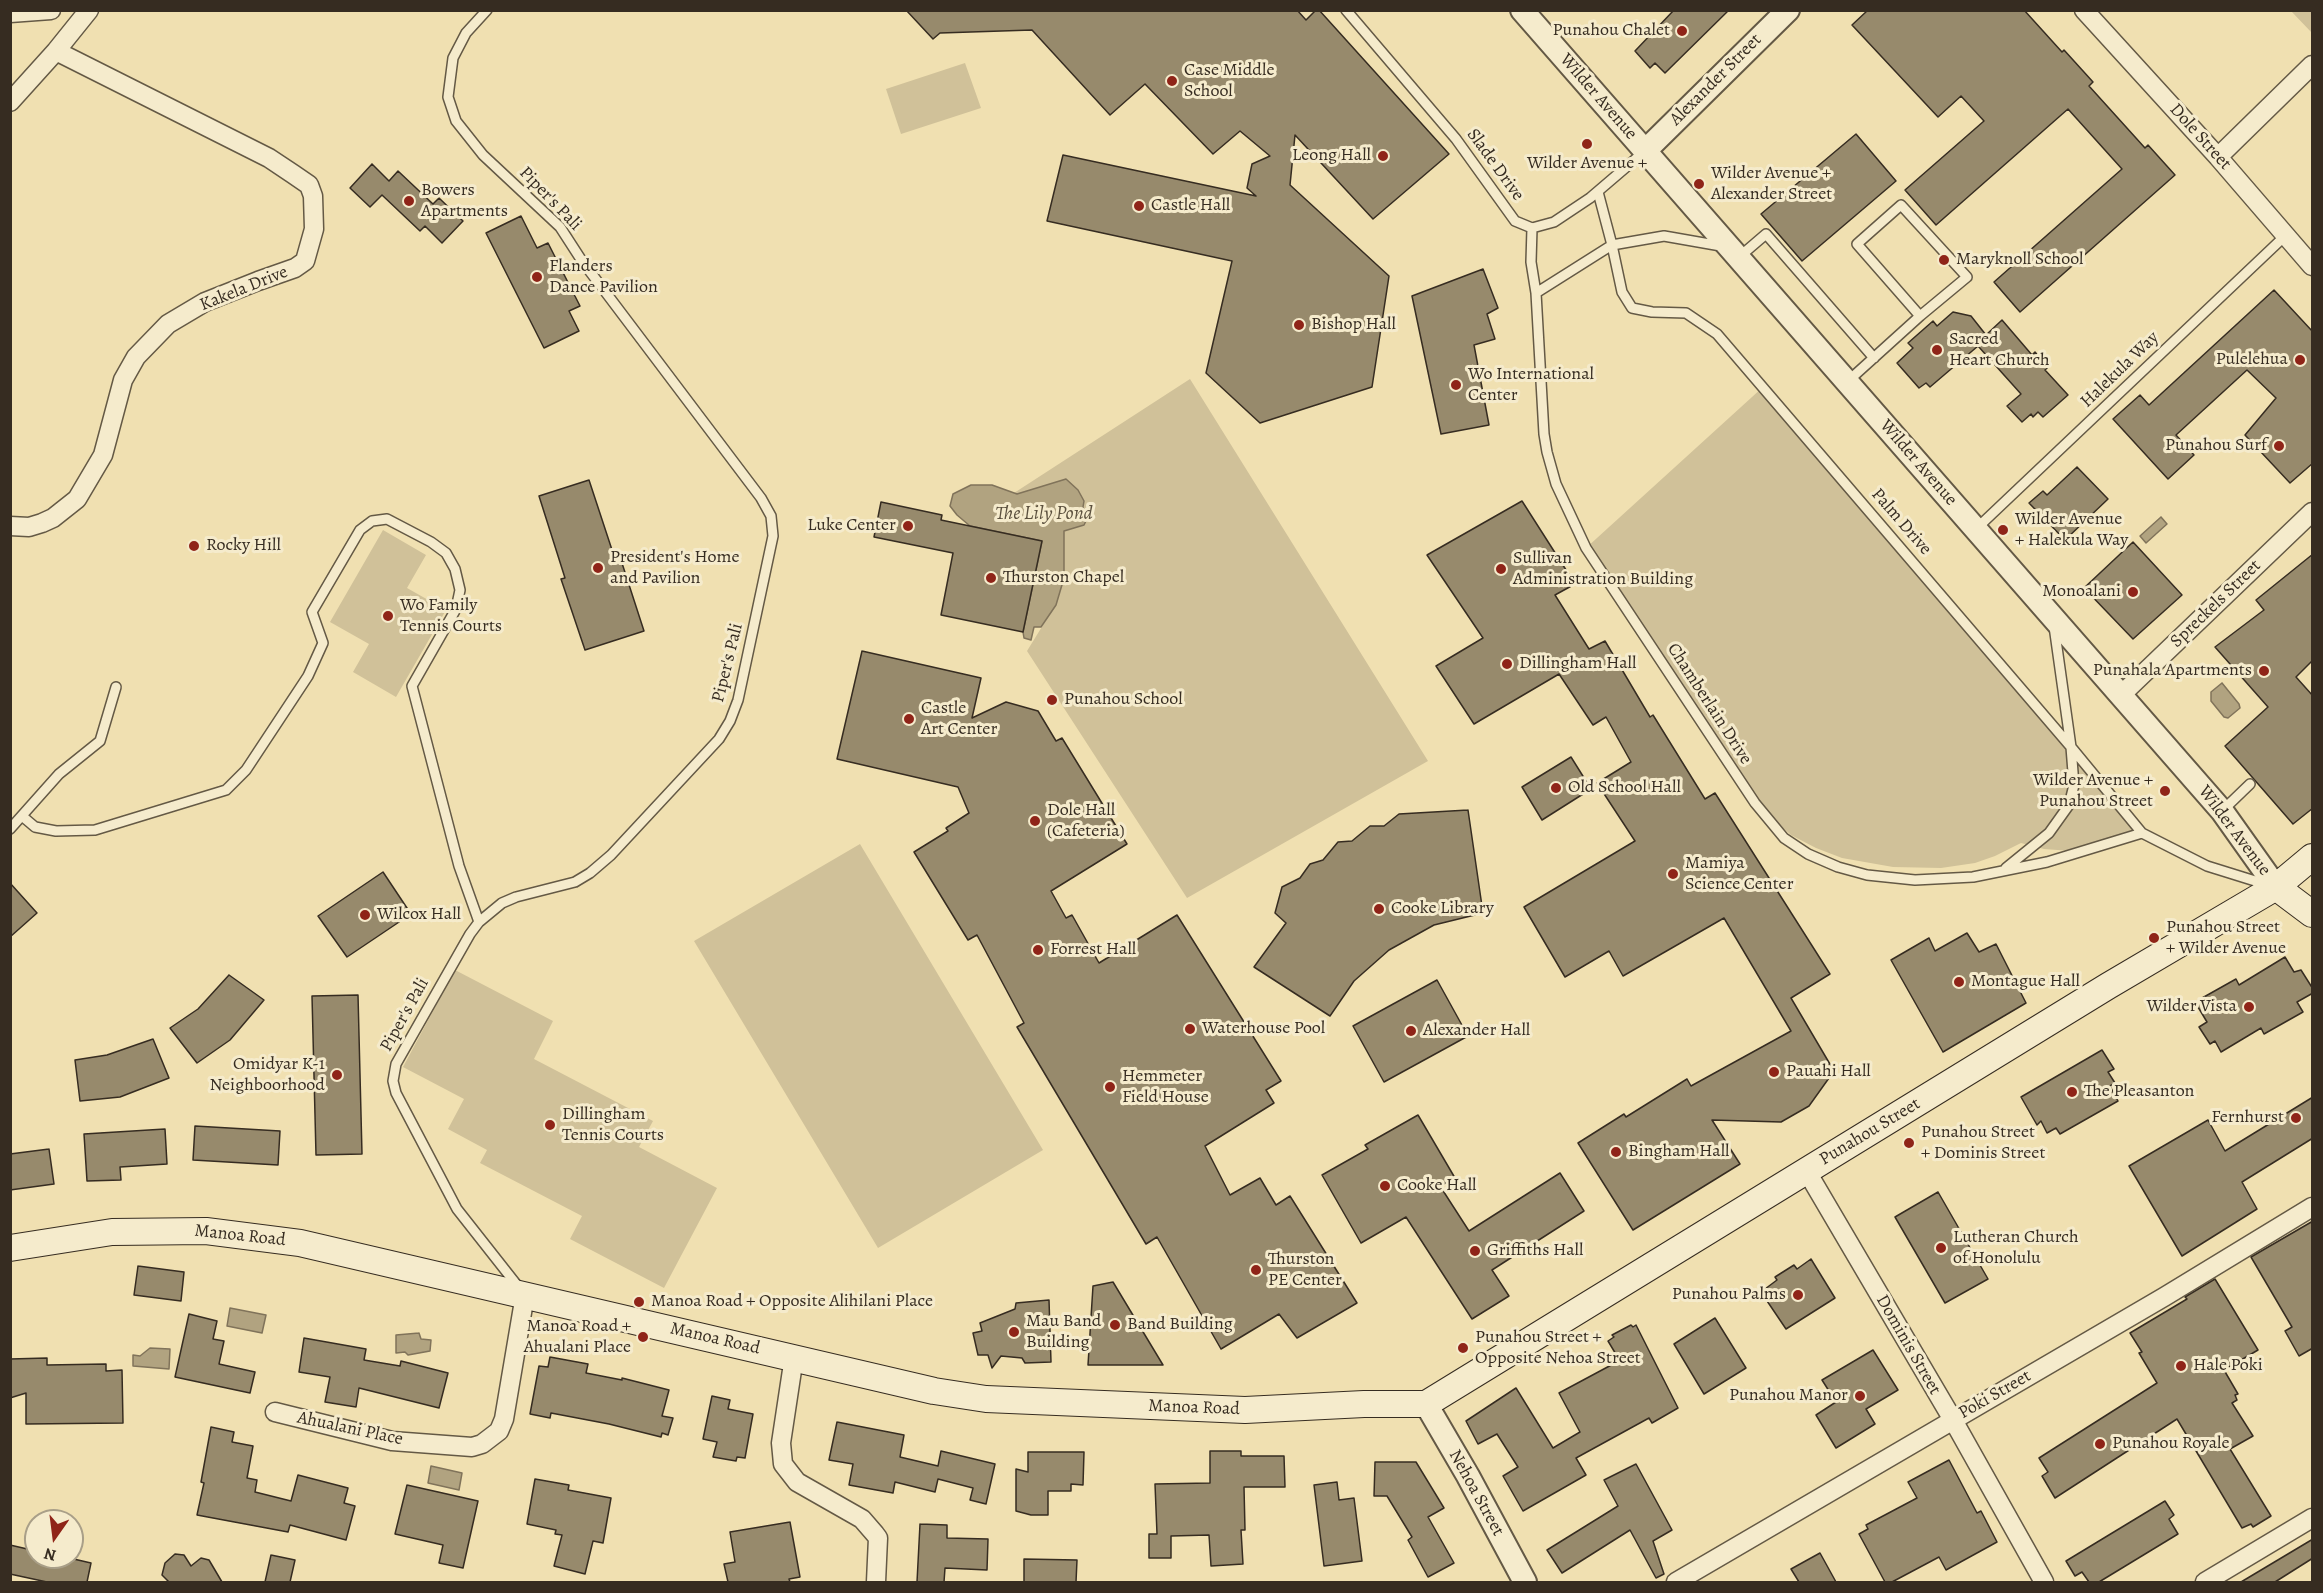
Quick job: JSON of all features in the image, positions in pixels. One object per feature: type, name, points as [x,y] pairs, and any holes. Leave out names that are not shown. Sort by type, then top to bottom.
[{"type":"main road","name":"Punahou Street","points":[[1426,1404],[2108,986],[2276,887],[2313,857]]},
{"type":"main road","name":"Wilder Avenue","points":[[2276,887],[2313,914]]},
{"type":"main road","name":"Manoa Road","points":[[10,1248],[112,1232],[206,1231],[300,1243],[934,1390],[986,1399],[1245,1410],[1364,1404],[1426,1404]]},
{"type":"street","points":[[10,13],[51,10]]},
{"type":"street","points":[[10,102],[89,10]]},
{"type":"street","name":"Wilder Avenue","points":[[1522,10],[2222,811],[2276,887]]},
{"type":"street","name":"Alexander Street","points":[[1645,151],[1788,10]]},
{"type":"street","name":"Dole Street","points":[[2084,10],[2218,157],[2313,266]]},
{"type":"street","name":"Kakela Drive","points":[[10,526],[42,523],[53,518],[78,499],[103,456],[123,380],[136,357],[168,324],[205,303],[295,268],[305,261],[314,229],[313,196],[309,185],[268,158],[56,51]]},
{"type":"street","points":[[2218,157],[2313,65]]},
{"type":"street","name":"Spreckels Street","points":[[2121,696],[2313,512]]},
{"type":"street","name":"Dominis Street","points":[[1806,1170],[1953,1420],[2044,1582]]},
{"type":"street","name":"Poki Street","points":[[1676,1582],[2164,1297],[2313,1207]]},
{"type":"street","name":"Ahualani Place","points":[[275,1412],[392,1441],[472,1447],[482,1444],[499,1431],[504,1419],[525,1295]]},
{"type":"street","points":[[794,1357],[781,1443],[783,1464],[797,1482],[862,1519],[875,1534],[878,1538],[876,1582]]},
{"type":"street","name":"Nehoa Street","points":[[1426,1404],[1526,1582]]},
{"type":"street","points":[[2205,1582],[2313,1518]]},
{"type":"lane","name":"Piper's Pali","points":[[487,10],[466,33],[453,58],[447,97],[456,121],[483,155],[560,227],[582,261],[762,498],[771,516],[774,536],[738,700],[719,739],[611,855],[590,873],[576,882],[516,897],[502,903],[479,922],[399,1059],[393,1081],[396,1093],[457,1209],[525,1295]]},
{"type":"lane","name":"Slade Drive","points":[[1346,10],[1456,139],[1515,221],[1532,228]]},
{"type":"lane","points":[[1532,228],[1554,222],[1598,192],[1645,151]]},
{"type":"lane","points":[[1598,192],[1612,244]]},
{"type":"lane","points":[[1847,382],[1967,277],[1901,205],[1857,244],[1920,316]]},
{"type":"lane","name":"Chamberlain Drive","points":[[1532,228],[1531,262],[1536,292],[1544,434],[1556,484],[1586,548],[1755,804],[1784,838],[1800,850],[1838,867],[1867,875],[1926,880],[1974,877],[2047,862],[2142,833]]},
{"type":"lane","points":[[1536,292],[1612,244],[1664,236],[1733,253],[1766,234],[1874,358]]},
{"type":"lane","name":"Halekula Way","points":[[1976,529],[2286,235]]},
{"type":"lane","name":"Palm Drive","points":[[1612,244],[1622,292],[1632,308],[1652,312],[1686,313],[1717,334],[2142,833],[2207,866],[2276,887]]},
{"type":"lane","points":[[22,816],[35,827],[56,831],[95,830],[226,790],[246,770],[308,676],[323,643],[312,612],[360,530],[372,521],[387,519],[432,542],[446,553],[455,569],[460,590],[456,609],[412,686],[459,866],[479,922]]},
{"type":"lane","points":[[2002,870],[2049,833],[2069,805],[2074,785],[2071,747],[2052,617]]},
{"type":"lane","points":[[10,829],[59,774],[100,741],[116,687]]},
{"type":"lane","points":[[2222,811],[2250,784]]},
{"type":"shaded area","points":[[2291,11],[2312,11],[2312,33]]},
{"type":"shaded area","points":[[965,63],[981,108],[901,134],[886,89]]},
{"type":"shaded area","points":[[1190,379],[1428,761],[1187,898],[1027,651],[1056,604],[1064,531],[1084,525],[1087,519],[1083,507],[1014,493]]},
{"type":"shaded area","points":[[1763,387],[2142,833],[2071,851],[2044,849],[2021,843],[1975,863],[1941,868],[1893,867],[1842,858],[1816,848],[1791,835],[1755,803],[1586,548]]},
{"type":"shaded area","name":"Wo Family Tennis Courts","points":[[383,530],[426,555],[407,588],[446,610],[396,697],[353,672],[369,644],[330,622]]},
{"type":"shaded area","points":[[860,844],[1043,1150],[878,1248],[694,941]]},
{"type":"shaded area","name":"Dillingham Tennis Courts","points":[[455,970],[553,1021],[534,1059],[653,1121],[639,1147],[717,1188],[664,1288],[570,1239],[582,1216],[480,1163],[487,1150],[448,1129],[464,1099],[403,1067]]},
{"type":"water","name":"The Lily Pond","points":[[1066,479],[1078,490],[1084,501],[1083,507],[1087,519],[1084,525],[1064,531],[1064,578],[1056,605],[1041,627],[1034,627],[1031,640],[1024,638],[1023,632],[1042,541],[970,526],[950,506],[953,494],[971,485],[992,485],[1017,494]]},
{"type":"water","points":[[2161,517],[2167,524],[2146,543],[2140,536]]},
{"type":"water","points":[[2222,683],[2240,708],[2228,718],[2224,717],[2211,701],[2211,692]]},
{"type":"water","points":[[230,1308],[266,1315],[262,1333],[227,1326]]},
{"type":"water","points":[[419,1333],[421,1339],[431,1340],[430,1351],[408,1355],[405,1352],[396,1353],[396,1335]]},
{"type":"water","points":[[150,1348],[170,1349],[169,1369],[133,1366],[133,1355],[140,1356]]},
{"type":"water","points":[[431,1466],[462,1473],[459,1490],[428,1483]]},
{"type":"building","points":[[906,10],[1297,10],[1306,20],[1316,10],[1319,10],[1449,154],[1373,219],[1295,135],[1290,185],[1389,276],[1372,387],[1260,423],[1206,373],[1232,261],[1047,221],[1063,155],[1256,196],[1247,188],[1252,164],[1270,156],[1240,131],[1213,154],[1145,84],[1110,115],[1032,30],[940,33],[933,39]]},
{"type":"building","name":"Punahou Chalet","points":[[1674,10],[1729,10],[1665,73],[1655,63],[1650,68],[1635,51]]},
{"type":"building","points":[[1868,10],[2024,10],[2093,82],[2089,86],[2145,148],[2148,145],[2175,175],[2020,312],[1994,282],[2122,169],[2068,109],[1936,225],[1905,190],[1984,121],[1961,96],[1938,117],[1852,25]]},
{"type":"building","points":[[1856,134],[1896,181],[1802,261],[1761,214]]},
{"type":"building","name":"Bowers Apartments","points":[[372,164],[389,181],[398,171],[433,204],[439,198],[463,221],[442,243],[425,226],[420,231],[382,195],[370,207],[350,188]]},
{"type":"building","name":"Flanders Dance Pavilion","points":[[521,216],[537,248],[548,243],[580,306],[569,311],[579,331],[544,348],[486,233]]},
{"type":"building","name":"Wo International Center","points":[[1483,269],[1498,308],[1487,314],[1495,339],[1474,345],[1489,425],[1441,434],[1412,296]]},
{"type":"building","points":[[2274,290],[2313,332],[2313,463],[2290,483],[2245,435],[2276,398],[2247,370],[2176,435],[2194,455],[2168,479],[2113,419],[2140,395],[2149,405]]},
{"type":"building","points":[[1953,312],[1971,316],[1986,335],[2002,320],[2032,355],[2035,352],[2048,367],[2045,370],[2068,395],[2043,417],[2038,412],[2033,417],[2031,414],[2022,422],[2007,406],[2021,394],[1978,346],[1930,387],[1926,383],[1919,388],[1897,363],[1913,348],[1908,343],[1933,321],[1937,326]]},
{"type":"building","points":[[2077,467],[2108,499],[2065,540],[2029,503],[2043,491],[2047,495]]},
{"type":"building","name":"President's Home and Pavilion","points":[[589,480],[615,559],[620,557],[644,631],[585,650],[561,579],[565,578],[539,496]]},
{"type":"building","points":[[1522,501],[1575,584],[1555,595],[1589,649],[1605,641],[1650,717],[1653,715],[1705,799],[1715,793],[1830,974],[1791,998],[1834,1071],[1809,1106],[1781,1122],[1712,1120],[1740,1164],[1633,1230],[1578,1143],[1624,1114],[1626,1117],[1687,1079],[1691,1086],[1791,1031],[1724,918],[1623,976],[1609,951],[1565,977],[1524,907],[1635,841],[1597,783],[1631,762],[1606,717],[1593,725],[1559,674],[1474,724],[1436,666],[1483,638],[1427,555]]},
{"type":"building","name":"Thurston Chapel","points":[[881,502],[942,515],[941,520],[1042,541],[1023,632],[941,615],[953,553],[874,537]]},
{"type":"building","name":"Monoalani","points":[[2133,542],[2182,595],[2133,639],[2084,588]]},
{"type":"building","points":[[2313,554],[2313,660],[2296,677],[2313,696],[2313,808],[2293,824],[2225,746],[2268,707],[2215,647],[2264,610],[2256,600]]},
{"type":"building","points":[[862,651],[981,678],[972,718],[1006,702],[1038,711],[1056,741],[1062,738],[1127,844],[1051,891],[1066,918],[1072,915],[1099,963],[1177,915],[1281,1081],[1266,1090],[1274,1103],[1205,1146],[1230,1195],[1260,1178],[1276,1205],[1290,1196],[1357,1303],[1297,1338],[1279,1314],[1221,1349],[1157,1237],[1146,1244],[1017,1027],[1024,1023],[977,935],[968,940],[914,852],[948,831],[946,828],[969,813],[958,787],[837,759]]},
{"type":"building","name":"Old School Hall","points":[[1571,757],[1591,789],[1542,820],[1522,787]]},
{"type":"building","name":"Cooke Library","points":[[1468,810],[1483,913],[1434,925],[1389,950],[1354,981],[1330,1016],[1254,967],[1286,923],[1275,913],[1282,887],[1300,878],[1310,864],[1323,860],[1338,842],[1352,841],[1370,826],[1384,826],[1399,814]]},
{"type":"building","name":"Wilcox Hall","points":[[383,872],[411,914],[347,957],[318,916]]},
{"type":"building","points":[[10,883],[37,913],[10,937]]},
{"type":"building","name":"Montague Hall","points":[[1967,933],[1979,952],[1996,944],[2026,1003],[1943,1052],[1891,960],[1929,938],[1935,951]]},
{"type":"building","name":"Wilder Vista","points":[[2285,957],[2294,972],[2301,970],[2313,989],[2313,993],[2297,1002],[2303,1012],[2264,1034],[2261,1028],[2221,1052],[2215,1041],[2210,1044],[2199,1027],[2207,1022],[2195,1002],[2236,979],[2239,985]]},
{"type":"building","name":"Omidyar K-1 Neighboorhood","points":[[229,975],[264,1000],[230,1040],[197,1063],[170,1028],[198,1009]]},
{"type":"building","name":"Alexander Hall","points":[[1437,980],[1468,1036],[1384,1082],[1353,1026]]},
{"type":"building","name":"Omidyar K-1 Neighboorhood","points":[[358,995],[362,1154],[316,1155],[312,996]]},
{"type":"building","name":"Omidyar K-1 Neighboorhood","points":[[153,1039],[169,1078],[120,1097],[80,1101],[75,1060],[107,1055]]},
{"type":"building","name":"The Pleasanton","points":[[2102,1050],[2114,1069],[2108,1072],[2115,1083],[2110,1086],[2118,1101],[2060,1134],[2056,1128],[2047,1133],[2041,1121],[2037,1125],[2021,1097]]},
{"type":"building","points":[[2313,1097],[2313,1138],[2242,1182],[2257,1209],[2182,1256],[2129,1166],[2208,1120],[2225,1151]]},
{"type":"building","points":[[1418,1115],[1455,1178],[1440,1186],[1469,1231],[1560,1173],[1584,1211],[1492,1270],[1509,1296],[1472,1319],[1406,1217],[1361,1243],[1322,1175],[1368,1149],[1365,1145]]},
{"type":"building","name":"Omidyar K-1 Neighboorhood","points":[[195,1126],[280,1131],[278,1165],[193,1160]]},
{"type":"building","points":[[165,1129],[167,1164],[120,1167],[121,1180],[87,1181],[84,1134]]},
{"type":"building","points":[[49,1149],[54,1184],[10,1190],[10,1154]]},
{"type":"building","name":"Lutheran Church of Honolulu","points":[[1938,1192],[1988,1279],[1945,1303],[1895,1217]]},
{"type":"building","points":[[2313,1221],[2313,1348],[2299,1356],[2285,1331],[2292,1327],[2251,1257]]},
{"type":"building","name":"Punahou Palms","points":[[1811,1259],[1835,1298],[1786,1329],[1761,1292],[1777,1280],[1775,1277],[1794,1265],[1797,1269]]},
{"type":"building","points":[[138,1266],[184,1272],[181,1301],[134,1295]]},
{"type":"building","points":[[2215,1279],[2258,1350],[2224,1370],[2238,1394],[2235,1395],[2237,1400],[2232,1403],[2253,1436],[2230,1449],[2271,1516],[2253,1527],[2251,1524],[2242,1528],[2177,1419],[2055,1498],[2042,1476],[2048,1472],[2039,1458],[2157,1383],[2130,1333],[2187,1299],[2185,1297]]},
{"type":"building","name":"Band Building","points":[[1113,1282],[1163,1365],[1088,1365],[1093,1286]]},
{"type":"building","name":"Mau Band Building","points":[[1049,1300],[1051,1362],[1025,1363],[1022,1358],[1001,1356],[992,1368],[988,1355],[978,1355],[973,1333],[982,1331],[980,1323],[1015,1309],[1016,1303]]},
{"type":"building","points":[[189,1314],[217,1321],[213,1339],[224,1341],[219,1364],[255,1372],[250,1393],[175,1377]]},
{"type":"building","points":[[1715,1318],[1746,1368],[1704,1394],[1674,1344]]},
{"type":"building","points":[[1631,1325],[1633,1327],[1636,1325],[1678,1408],[1652,1423],[1649,1418],[1576,1458],[1586,1475],[1523,1511],[1503,1476],[1518,1467],[1497,1434],[1478,1444],[1466,1421],[1516,1388],[1553,1448],[1580,1432],[1559,1393],[1615,1363],[1613,1358],[1617,1356],[1608,1341],[1614,1337],[1612,1335]]},
{"type":"building","points":[[304,1338],[366,1349],[364,1360],[400,1366],[401,1361],[448,1373],[439,1408],[359,1388],[356,1407],[325,1402],[330,1377],[299,1372]]},
{"type":"building","name":"Punahou Manor","points":[[1873,1350],[1898,1390],[1866,1409],[1875,1424],[1836,1448],[1816,1415],[1836,1402],[1822,1380]]},
{"type":"building","points":[[550,1357],[588,1364],[586,1373],[622,1380],[622,1378],[669,1390],[662,1416],[673,1418],[668,1435],[662,1433],[661,1437],[551,1413],[550,1418],[530,1414],[539,1366],[548,1367]]},
{"type":"building","points":[[47,1358],[47,1365],[106,1364],[106,1371],[122,1370],[123,1423],[26,1424],[26,1393],[10,1398],[10,1359]]},
{"type":"building","points":[[712,1396],[730,1400],[728,1409],[753,1414],[745,1458],[737,1457],[736,1461],[713,1457],[717,1442],[703,1439]]},
{"type":"building","points":[[837,1422],[904,1435],[900,1457],[938,1466],[941,1451],[995,1464],[986,1504],[970,1500],[973,1488],[938,1479],[935,1492],[895,1482],[893,1493],[849,1485],[853,1464],[829,1460]]},
{"type":"building","points":[[211,1427],[234,1432],[232,1442],[253,1446],[247,1478],[257,1480],[255,1492],[291,1501],[298,1475],[348,1488],[344,1503],[355,1506],[346,1540],[290,1525],[288,1532],[197,1515],[204,1483],[201,1482]]},
{"type":"building","points":[[1210,1451],[1241,1451],[1241,1456],[1284,1456],[1285,1487],[1244,1487],[1245,1530],[1241,1530],[1243,1564],[1211,1566],[1209,1535],[1171,1536],[1171,1558],[1149,1558],[1149,1534],[1157,1534],[1155,1484],[1210,1483]]},
{"type":"building","points":[[1028,1452],[1084,1452],[1083,1485],[1071,1484],[1071,1491],[1048,1491],[1048,1515],[1031,1515],[1016,1511],[1016,1469],[1028,1472]]},
{"type":"building","points":[[1949,1460],[1977,1513],[1981,1511],[1997,1542],[1946,1570],[1939,1557],[1892,1582],[1885,1582],[1859,1534],[1868,1529],[1866,1525],[1917,1498],[1908,1482]]},
{"type":"building","points":[[1375,1462],[1416,1462],[1444,1508],[1428,1517],[1454,1563],[1428,1577],[1408,1540],[1412,1537],[1387,1496],[1374,1496]]},
{"type":"building","points":[[1636,1464],[1672,1530],[1653,1541],[1664,1574],[1656,1578],[1630,1530],[1562,1573],[1547,1550],[1618,1506],[1604,1480]]},
{"type":"building","points":[[535,1479],[569,1485],[568,1490],[611,1498],[603,1543],[593,1541],[585,1574],[554,1566],[562,1535],[555,1534],[556,1530],[527,1524]]},
{"type":"building","points":[[1337,1482],[1339,1500],[1354,1498],[1362,1561],[1324,1566],[1314,1485]]},
{"type":"building","points":[[407,1485],[478,1501],[463,1568],[439,1563],[443,1545],[395,1534]]},
{"type":"building","points":[[2165,1501],[2174,1515],[2169,1519],[2178,1534],[2099,1582],[2089,1582],[2082,1572],[2075,1576],[2066,1561]]},
{"type":"building","points":[[790,1522],[800,1577],[789,1579],[790,1582],[728,1582],[724,1564],[735,1562],[730,1532]]},
{"type":"building","points":[[920,1524],[947,1525],[947,1538],[988,1539],[987,1570],[945,1568],[944,1582],[917,1582]]},
{"type":"building","points":[[2313,1539],[2313,1558],[2275,1582],[2241,1582]]},
{"type":"building","points":[[10,1545],[24,1548],[24,1569],[84,1569],[84,1561],[91,1563],[87,1582],[47,1582],[10,1574]]},
{"type":"building","points":[[1820,1553],[1836,1582],[1799,1582],[1791,1569]]},
{"type":"building","points":[[175,1554],[184,1555],[191,1566],[201,1558],[209,1560],[222,1582],[169,1582],[162,1575],[165,1563]]},
{"type":"building","points":[[271,1555],[295,1560],[290,1582],[265,1582]]},
{"type":"building","points":[[1024,1559],[1077,1560],[1076,1582],[1024,1582]]},
{"type":"place","name":"Punahou Chalet","points":[[1682,31]]},
{"type":"place","name":"Case Middle School","points":[[1172,81]]},
{"type":"place","name":"Wilder Avenue +","points":[[1587,144]]},
{"type":"place","name":"Leong Hall","points":[[1383,156]]},
{"type":"place","name":"Wilder Avenue + Alexander Street","points":[[1699,184]]},
{"type":"place","name":"Bowers Apartments","points":[[409,201]]},
{"type":"place","name":"Castle Hall","points":[[1139,206]]},
{"type":"place","name":"Maryknoll School","points":[[1944,260]]},
{"type":"place","name":"Flanders Dance Pavilion","points":[[537,277]]},
{"type":"place","name":"Bishop Hall","points":[[1299,325]]},
{"type":"place","name":"Sacred Heart Church","points":[[1937,350]]},
{"type":"place","name":"Pulelehua","points":[[2300,360]]},
{"type":"place","name":"Wo International Center","points":[[1456,385]]},
{"type":"place","name":"Punahou Surf","points":[[2279,446]]},
{"type":"place","name":"Luke Center","points":[[908,526]]},
{"type":"place","name":"Wilder Avenue + Halekula Way","points":[[2003,530]]},
{"type":"place","name":"Rocky Hill","points":[[194,546]]},
{"type":"place","name":"President's Home and Pavilion","points":[[598,568]]},
{"type":"place","name":"Sullivan Administration Building","points":[[1501,569]]},
{"type":"place","name":"Thurston Chapel","points":[[991,578]]},
{"type":"place","name":"Monoalani","points":[[2133,592]]},
{"type":"place","name":"Wo Family Tennis Courts","points":[[388,616]]},
{"type":"place","name":"Dillingham Hall","points":[[1507,664]]},
{"type":"place","name":"Punahala Apartments","points":[[2264,671]]},
{"type":"place","name":"Punahou School","points":[[1052,700]]},
{"type":"place","name":"Castle Art Center","points":[[909,719]]},
{"type":"place","name":"Old School Hall","points":[[1556,788]]},
{"type":"place","name":"Wilder Avenue + Punahou Street","points":[[2165,791]]},
{"type":"place","name":"Dole Hall (Cafeteria)","points":[[1035,821]]},
{"type":"place","name":"Mamiya Science Center","points":[[1673,874]]},
{"type":"place","name":"Cooke Library","points":[[1379,909]]},
{"type":"place","name":"Wilcox Hall","points":[[365,915]]},
{"type":"place","name":"Punahou Street + Wilder Avenue","points":[[2154,938]]},
{"type":"place","name":"Forrest Hall","points":[[1038,950]]},
{"type":"place","name":"Montague Hall","points":[[1959,982]]},
{"type":"place","name":"Wilder Vista","points":[[2249,1007]]},
{"type":"place","name":"Waterhouse Pool","points":[[1190,1029]]},
{"type":"place","name":"Alexander Hall","points":[[1411,1031]]},
{"type":"place","name":"Pauahi Hall","points":[[1774,1072]]},
{"type":"place","name":"Omidyar K-1 Neighboorhood","points":[[337,1075]]},
{"type":"place","name":"Hemmeter Field House","points":[[1110,1087]]},
{"type":"place","name":"The Pleasanton","points":[[2072,1092]]},
{"type":"place","name":"Fernhurst","points":[[2296,1118]]},
{"type":"place","name":"Dillingham Tennis Courts","points":[[550,1125]]},
{"type":"place","name":"Punahou Street + Dominis Street","points":[[1909,1143]]},
{"type":"place","name":"Bingham Hall","points":[[1616,1152]]},
{"type":"place","name":"Cooke Hall","points":[[1385,1186]]},
{"type":"place","name":"Lutheran Church of Honolulu","points":[[1941,1248]]},
{"type":"place","name":"Griffiths Hall","points":[[1475,1251]]},
{"type":"place","name":"Thurston PE Center","points":[[1256,1270]]},
{"type":"place","name":"Punahou Palms","points":[[1798,1295]]},
{"type":"place","name":"Manoa Road + Opposite Alihilani Place","points":[[639,1302]]},
{"type":"place","name":"Band Building","points":[[1115,1325]]},
{"type":"place","name":"Mau Band Building","points":[[1014,1332]]},
{"type":"place","name":"Manoa Road + Ahualani Place","points":[[643,1337]]},
{"type":"place","name":"Punahou Street + Opposite Nehoa Street","points":[[1463,1348]]},
{"type":"place","name":"Hale Poki","points":[[2181,1366]]},
{"type":"place","name":"Punahou Manor","points":[[1860,1396]]},
{"type":"place","name":"Punahou Royale","points":[[2100,1444]]}]
